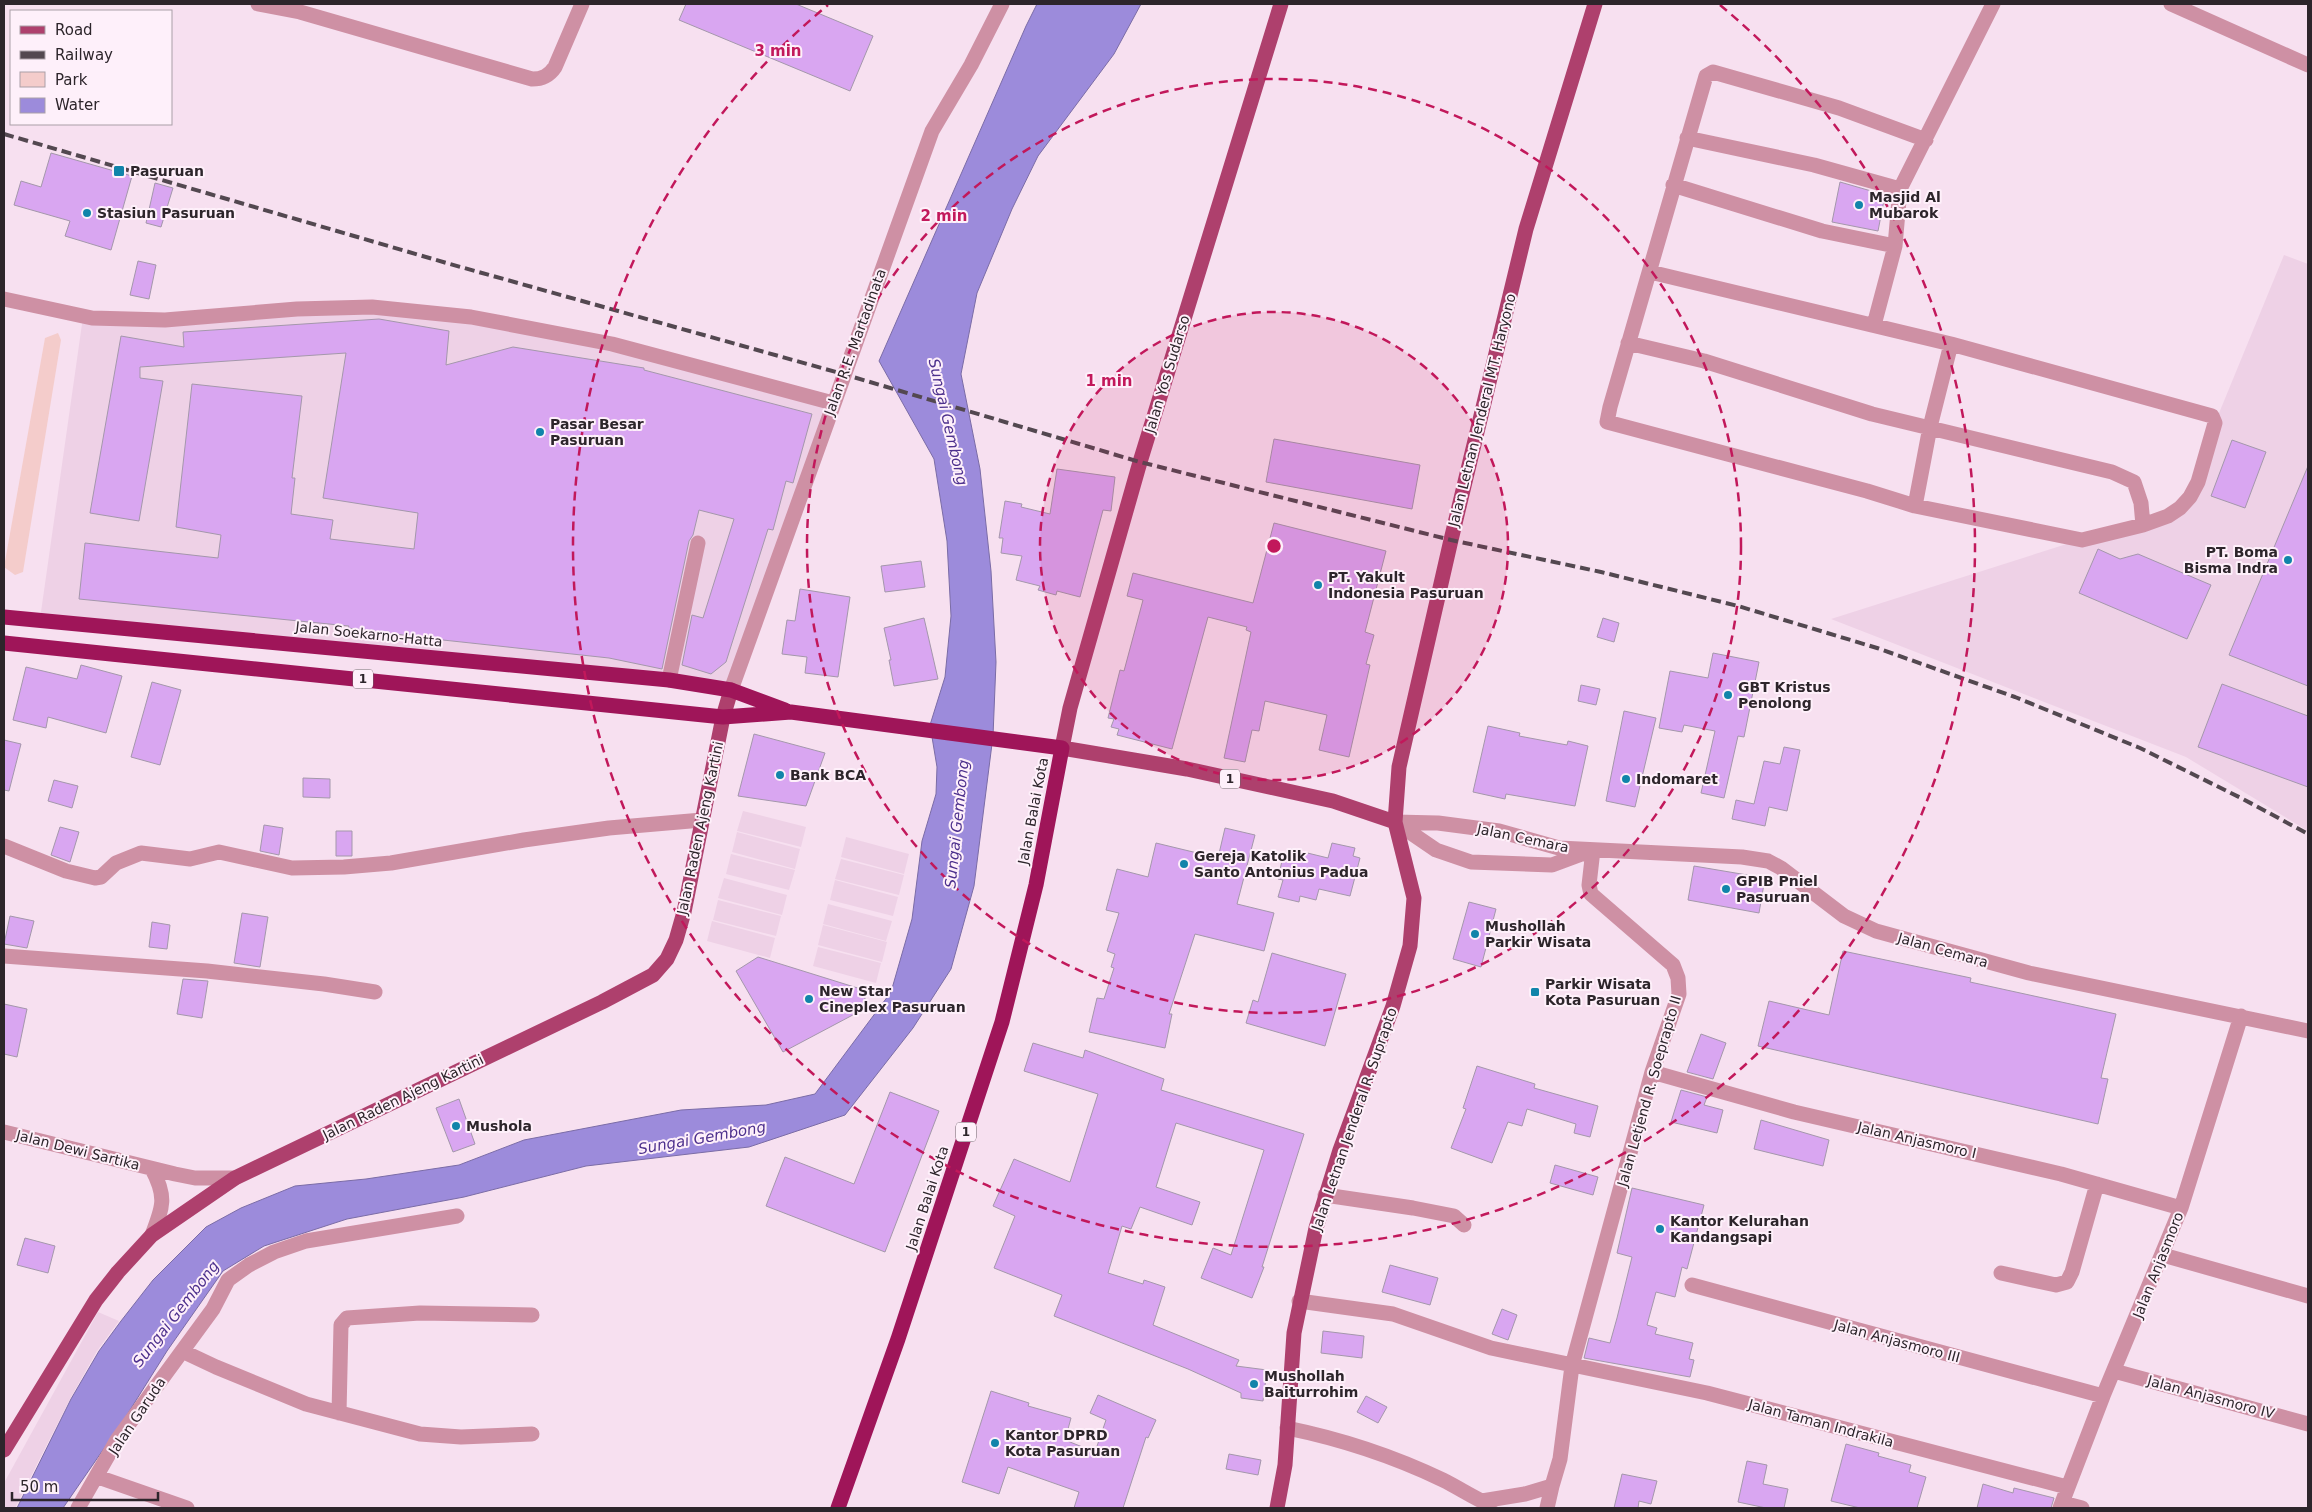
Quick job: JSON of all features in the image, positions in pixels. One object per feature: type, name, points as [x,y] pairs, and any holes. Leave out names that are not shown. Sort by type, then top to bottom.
[{"type":"highway","name":"Jalan Soekarno-Hatta","points":[[4,616],[670,680],[731,690]]},
{"type":"highway","name":"1","points":[[4,642],[723,717],[791,712],[1062,748]]},
{"type":"highway","name":"1","points":[[731,690],[791,712]]},
{"type":"highway","name":"Jalan Balai Kota","points":[[838,1508],[895,1348],[1002,1022],[1036,885],[1062,748]]},
{"type":"main road","name":"Jalan Yos Sudarso","points":[[1062,748],[1070,708],[1140,462],[1280,4]]},
{"type":"main road","name":"Jalan Letnan Jenderal MT. Haryono","points":[[1395,822],[1399,767],[1450,540],[1526,229],[1595,4]]},
{"type":"main road","name":"Jalan Raden Ajeng Kartini","points":[[4,1450],[96,1300],[118,1272],[152,1235],[235,1178],[602,1002],[653,975],[667,959],[676,940],[684,912],[723,717],[731,690]]},
{"type":"main road","name":"1","points":[[1062,748],[1187,769],[1333,801],[1395,822]]},
{"type":"main road","name":"Jalan Letnan Jenderal R. Suprapto","points":[[1277,1508],[1285,1465],[1294,1333],[1299,1301],[1325,1195],[1393,1006],[1410,946],[1414,898],[1395,822]]},
{"type":"street","points":[[258,4],[300,12],[532,79],[540,79],[547,76],[555,68],[582,4]]},
{"type":"street","name":"Jalan R.E. Martadinata","points":[[731,690],[932,131],[971,65],[1002,4]]},
{"type":"street","points":[[1874,325],[1895,246],[1900,190],[1913,160],[1926,140],[1992,4]]},
{"type":"street","points":[[2171,4],[2308,65]]},
{"type":"street","points":[[1650,272],[1951,344],[2131,392],[2214,418],[2215,423],[2203,467],[2190,497],[2180,508],[2168,516],[2143,525],[2082,540],[1916,506],[1867,491],[1607,422],[1673,185],[1706,76],[1713,72],[1839,108],[1926,140]]},
{"type":"street","points":[[1687,138],[1814,165],[1900,190]]},
{"type":"street","points":[[1673,185],[1822,232],[1895,246]]},
{"type":"street","points":[[4,299],[92,318],[165,320],[298,309],[372,307],[455,315],[612,344],[833,403]]},
{"type":"street","points":[[1628,343],[1704,361],[1872,414],[2112,472],[2130,479],[2136,486],[2141,503],[2143,525]]},
{"type":"street","points":[[1916,506],[1930,427],[1951,344]]},
{"type":"street","points":[[670,680],[698,543]]},
{"type":"street","points":[[4,846],[66,871],[94,878],[101,877],[116,863],[141,853],[190,859],[219,852],[292,868],[344,867],[391,863],[524,840],[609,828],[702,820]]},
{"type":"street","name":"Jalan Cemara","points":[[1395,822],[1436,850],[1471,862],[1552,865],[1593,850]]},
{"type":"street","name":"Jalan Cemara","points":[[1395,822],[1438,823],[1498,831],[1559,848],[1742,856],[1768,861],[1794,877],[1844,916],[1876,931],[2029,973],[2308,1031]]},
{"type":"street","name":"Jalan Letjend R. Soeprapto II","points":[[1572,1366],[1652,1072],[1679,994],[1678,978],[1673,965],[1591,894],[1589,885],[1593,850]]},
{"type":"street","points":[[4,956],[207,971],[324,984],[376,992]]},
{"type":"street","name":"Jalan Anjasmoro","points":[[2062,1506],[2067,1487],[2103,1396],[2181,1208],[2242,1016]]},
{"type":"street","name":"Jalan Anjasmoro I","points":[[1652,1072],[1794,1112],[2061,1174],[2181,1208]]},
{"type":"street","name":"Jalan Dewi Sartika","points":[[4,1132],[195,1178],[235,1178]]},
{"type":"street","points":[[152,1169],[163,1196],[160,1216],[152,1235]]},
{"type":"street","points":[[2001,1273],[2056,1285],[2067,1282],[2072,1272],[2097,1184]]},
{"type":"street","points":[[1325,1195],[1454,1216],[1464,1225]]},
{"type":"street","name":"Jalan Garuda","points":[[78,1508],[98,1477],[118,1440],[212,1309],[228,1280],[249,1265],[274,1252],[306,1241],[457,1216]]},
{"type":"street","points":[[2163,1254],[2308,1296]]},
{"type":"street","name":"Jalan Anjasmoro III","points":[[1692,1285],[2103,1396]]},
{"type":"street","name":"Jalan Taman Indrakila","points":[[1299,1301],[1393,1314],[1491,1348],[1707,1393],[2067,1487]]},
{"type":"street","points":[[339,1413],[341,1325],[347,1318],[420,1313],[532,1315]]},
{"type":"street","points":[[182,1350],[306,1404],[420,1434],[462,1437],[532,1434]]},
{"type":"street","points":[[1547,1508],[1562,1441],[1572,1366]]},
{"type":"street","name":"Jalan Anjasmoro IV","points":[[2114,1371],[2308,1424]]},
{"type":"street","points":[[1287,1428],[1328,1436],[1365,1448],[1443,1480],[1496,1508]]},
{"type":"street","points":[[98,1477],[187,1508]]},
{"type":"street","points":[[1482,1501],[1526,1494],[1552,1486]]},
{"type":"street","points":[[2062,1506],[2082,1508]]},
{"type":"shaded area","points":[[2284,255],[2308,264],[2308,831],[2186,757],[1831,619],[2180,508]]},
{"type":"shaded area","points":[[301,311],[469,317],[828,403],[731,690],[40,619],[83,317]]},
{"type":"shaded area","points":[[743,811],[806,827],[801,847],[737,831]]},
{"type":"shaded area","points":[[737,832],[800,849],[795,869],[732,852]]},
{"type":"shaded area","points":[[846,837],[909,854],[904,874],[841,857]]},
{"type":"shaded area","points":[[731,854],[795,870],[789,890],[726,874]]},
{"type":"shaded area","points":[[841,859],[904,875],[899,895],[835,879]]},
{"type":"shaded area","points":[[724,878],[787,895],[782,915],[718,898]]},
{"type":"shaded area","points":[[835,880],[898,897],[893,916],[830,900]]},
{"type":"shaded area","points":[[718,900],[781,916],[776,936],[713,920]]},
{"type":"shaded area","points":[[828,904],[892,921],[886,941],[823,924]]},
{"type":"shaded area","points":[[712,921],[775,938],[770,958],[707,941]]},
{"type":"shaded area","points":[[823,925],[887,942],[882,962],[818,945]]},
{"type":"shaded area","points":[[818,947],[881,963],[876,983],[813,966]]},
{"type":"shaded area","points":[[98,1312],[119,1321],[97,1351],[70,1399],[15,1508],[4,1508],[4,1483]]},
{"type":"green space","points":[[58,333],[61,340],[23,572],[15,575],[4,567],[45,338]]},
{"type":"water","name":"Sungai Gembong","points":[[1037,4],[1141,4],[1114,54],[1038,156],[1012,209],[977,293],[961,374],[980,469],[991,571],[996,662],[993,736],[974,886],[951,969],[913,1028],[845,1115],[749,1147],[586,1166],[464,1197],[347,1219],[264,1246],[223,1271],[167,1351],[125,1418],[63,1508],[17,1508],[71,1399],[99,1351],[153,1280],[206,1227],[241,1208],[295,1186],[366,1179],[459,1165],[524,1140],[681,1110],[766,1105],[815,1094],[891,992],[912,919],[922,841],[936,794],[937,767],[930,725],[945,677],[951,616],[947,541],[934,459],[879,361]]},
{"type":"building","points":[[686,4],[796,4],[873,36],[850,91],[679,20]]},
{"type":"building","points":[[51,153],[132,176],[111,250],[65,236],[70,221],[14,205],[21,181],[41,187]]},
{"type":"building","name":"Masjid Al Mubarok","points":[[1840,182],[1885,195],[1878,231],[1832,222]]},
{"type":"building","points":[[155,183],[173,188],[161,227],[146,223]]},
{"type":"building","points":[[138,261],[156,265],[149,299],[130,295]]},
{"type":"building","points":[[379,319],[449,331],[446,365],[513,347],[644,368],[644,370],[812,414],[793,483],[786,481],[773,530],[768,529],[726,662],[711,674],[682,665],[692,615],[703,618],[734,519],[699,510],[693,535],[689,541],[662,669],[609,658],[443,640],[348,628],[349,626],[79,599],[85,543],[218,558],[221,535],[176,527],[192,384],[302,396],[292,478],[295,478],[291,514],[333,520],[330,539],[414,549],[418,513],[323,498],[346,353],[140,367],[140,378],[163,381],[139,521],[90,513],[121,336],[184,347],[183,332]]},
{"type":"building","points":[[1274,439],[1420,465],[1412,509],[1266,482]]},
{"type":"building","name":"PT. Boma Bisma Indra","points":[[2232,440],[2266,452],[2245,508],[2211,496]]},
{"type":"building","name":"PT. Boma Bisma Indra","points":[[2308,466],[2308,686],[2229,655]]},
{"type":"building","points":[[1057,469],[1115,477],[1111,511],[1103,510],[1080,597],[1057,591],[1056,595],[1038,590],[1040,586],[1016,580],[1022,556],[1001,553],[1003,538],[999,538],[1005,501],[1022,504],[1021,507],[1050,514]]},
{"type":"building","points":[[1274,523],[1386,551],[1365,632],[1374,635],[1366,664],[1370,665],[1349,757],[1319,750],[1327,715],[1265,701],[1259,731],[1252,730],[1245,762],[1224,758],[1251,632],[1246,630],[1247,627],[1208,617],[1172,749],[1117,735],[1119,729],[1111,727],[1114,719],[1108,718],[1120,670],[1124,671],[1143,600],[1127,596],[1133,573],[1253,603]]},
{"type":"building","name":"PT. Boma Bisma Indra","points":[[2098,549],[2120,559],[2138,554],[2211,585],[2187,639],[2079,593]]},
{"type":"building","points":[[921,561],[925,587],[885,592],[881,566]]},
{"type":"building","points":[[800,589],[850,597],[838,677],[805,673],[807,657],[782,654],[787,620],[795,621]]},
{"type":"building","points":[[924,618],[938,679],[894,686],[884,628]]},
{"type":"building","points":[[1603,618],[1619,623],[1614,642],[1597,637]]},
{"type":"building","points":[[1713,653],[1759,662],[1744,737],[1738,736],[1724,798],[1701,793],[1715,731],[1684,725],[1682,732],[1659,728],[1670,671],[1708,678]]},
{"type":"building","points":[[81,665],[122,676],[106,733],[48,717],[46,728],[13,720],[26,667],[77,679]]},
{"type":"building","points":[[152,682],[181,690],[160,765],[131,757]]},
{"type":"building","points":[[2222,684],[2308,716],[2308,787],[2198,747]]},
{"type":"building","points":[[1581,685],[1600,689],[1596,705],[1578,701]]},
{"type":"building","points":[[1624,711],[1656,718],[1635,807],[1606,801]]},
{"type":"building","points":[[1488,726],[1520,733],[1519,736],[1567,745],[1568,741],[1588,746],[1575,806],[1506,794],[1505,799],[1473,792]]},
{"type":"building","name":"Bank BCA","points":[[754,734],[825,753],[806,806],[738,796]]},
{"type":"building","points":[[4,740],[21,744],[9,791],[4,790]]},
{"type":"building","points":[[1784,747],[1800,750],[1787,811],[1769,807],[1765,826],[1732,819],[1736,800],[1754,804],[1764,761],[1780,764]]},
{"type":"building","points":[[303,778],[330,779],[330,798],[303,797]]},
{"type":"building","points":[[54,780],[78,786],[72,808],[48,801]]},
{"type":"building","points":[[264,825],[283,828],[279,855],[260,851]]},
{"type":"building","points":[[60,827],[79,832],[70,862],[51,855]]},
{"type":"building","points":[[1225,828],[1255,835],[1237,904],[1274,913],[1264,951],[1195,934],[1169,1014],[1172,1014],[1165,1048],[1089,1032],[1097,998],[1104,999],[1114,968],[1111,967],[1115,954],[1107,951],[1119,913],[1106,910],[1117,869],[1148,877],[1156,843],[1218,858]]},
{"type":"building","points":[[336,831],[352,831],[352,856],[336,856]]},
{"type":"building","points":[[1332,843],[1355,848],[1353,856],[1360,858],[1350,896],[1319,889],[1316,900],[1300,896],[1299,902],[1278,897],[1283,880],[1278,879],[1283,856],[1289,858],[1291,849],[1328,858]]},
{"type":"building","name":"GPIB Pniel Pasuruan","points":[[1694,866],[1765,878],[1759,913],[1688,900]]},
{"type":"building","name":"Mushollah Parkir Wisata","points":[[1469,902],[1496,909],[1481,967],[1453,959]]},
{"type":"building","points":[[242,913],[268,917],[260,967],[234,963]]},
{"type":"building","points":[[10,916],[34,921],[27,948],[4,944]]},
{"type":"building","points":[[152,922],[170,925],[167,949],[149,947]]},
{"type":"building","points":[[1843,951],[1971,978],[1970,982],[2116,1014],[2101,1078],[2108,1079],[2098,1124],[1758,1046],[1769,1001],[1829,1015]]},
{"type":"building","points":[[1272,953],[1346,974],[1325,1046],[1246,1023],[1253,1000],[1258,1002]]},
{"type":"building","name":"New Star Cineplex Pasuruan","points":[[758,957],[864,990],[866,1008],[783,1052],[736,971]]},
{"type":"building","points":[[183,979],[208,981],[202,1018],[177,1014]]},
{"type":"building","points":[[4,1004],[27,1009],[17,1057],[4,1054]]},
{"type":"building","points":[[1701,1034],[1726,1043],[1713,1079],[1687,1072]]},
{"type":"building","points":[[1033,1043],[1083,1058],[1085,1050],[1164,1079],[1161,1090],[1304,1134],[1262,1267],[1264,1267],[1252,1298],[1201,1278],[1213,1248],[1231,1255],[1264,1150],[1176,1123],[1156,1187],[1200,1202],[1192,1225],[1140,1207],[1131,1229],[1122,1226],[1108,1273],[1143,1284],[1144,1280],[1165,1287],[1153,1325],[1239,1360],[1236,1366],[1267,1370],[1263,1401],[1241,1398],[1241,1393],[1188,1369],[1054,1316],[1062,1295],[994,1268],[1015,1216],[993,1206],[1014,1159],[1070,1182],[1098,1094],[1024,1071]]},
{"type":"building","points":[[1477,1066],[1535,1084],[1534,1088],[1598,1106],[1590,1137],[1574,1133],[1576,1124],[1527,1109],[1522,1126],[1508,1122],[1492,1163],[1451,1148],[1466,1109],[1463,1108]]},
{"type":"building","points":[[1681,1090],[1707,1097],[1704,1105],[1723,1110],[1717,1133],[1671,1122]]},
{"type":"building","points":[[890,1092],[939,1111],[885,1252],[766,1206],[785,1157],[854,1184]]},
{"type":"building","name":"Mushola","points":[[459,1099],[475,1144],[453,1152],[436,1108]]},
{"type":"building","points":[[1761,1120],[1829,1140],[1823,1166],[1754,1149]]},
{"type":"building","points":[[1555,1165],[1598,1177],[1593,1195],[1550,1183]]},
{"type":"building","points":[[1632,1188],[1704,1205],[1687,1269],[1682,1267],[1675,1297],[1656,1292],[1647,1325],[1657,1328],[1655,1334],[1693,1343],[1689,1359],[1694,1360],[1690,1377],[1584,1358],[1589,1338],[1610,1343],[1632,1257],[1617,1253]]},
{"type":"building","points":[[25,1238],[55,1246],[48,1273],[17,1265]]},
{"type":"building","points":[[1390,1265],[1438,1278],[1430,1305],[1382,1292]]},
{"type":"building","points":[[1502,1309],[1517,1315],[1508,1340],[1492,1334]]},
{"type":"building","points":[[1323,1331],[1364,1336],[1362,1358],[1321,1353]]},
{"type":"building","points":[[991,1391],[1029,1403],[1028,1406],[1071,1418],[1065,1440],[1095,1452],[1106,1420],[1090,1413],[1098,1395],[1156,1420],[1148,1438],[1146,1437],[1123,1508],[1074,1508],[1079,1492],[1008,1467],[999,1494],[962,1482]]},
{"type":"building","points":[[1366,1396],[1387,1407],[1378,1423],[1357,1412]]},
{"type":"building","points":[[1846,1444],[1879,1453],[1878,1456],[1911,1465],[1909,1472],[1926,1477],[1917,1508],[1860,1508],[1831,1501]]},
{"type":"building","points":[[1229,1454],[1261,1460],[1258,1475],[1226,1469]]},
{"type":"building","points":[[1747,1461],[1767,1465],[1763,1484],[1788,1489],[1784,1508],[1766,1508],[1738,1502]]},
{"type":"building","points":[[1622,1474],[1657,1481],[1651,1504],[1639,1501],[1638,1508],[1614,1508]]},
{"type":"building","points":[[1983,1484],[2013,1493],[2014,1488],[2054,1498],[2051,1508],[1977,1508]]},
{"type":"railway","points":[[4,134],[450,264],[843,374],[1140,462],[1451,540],[1601,572],[1738,606],[1877,648],[2015,697],[2140,748],[2243,799],[2308,834]]},
{"type":"place","name":"Pasuruan","points":[[119,171]]},
{"type":"place","name":"Masjid Al Mubarok","points":[[1859,205]]},
{"type":"place","name":"Stasiun Pasuruan","points":[[87,213]]},
{"type":"place","name":"Pasar Besar Pasuruan","points":[[540,432]]},
{"type":"place","name":"PT. Boma Bisma Indra","points":[[2288,560]]},
{"type":"place","name":"PT. Yakult Indonesia Pasuruan","points":[[1318,585]]},
{"type":"place","name":"GBT Kristus Penolong","points":[[1728,695]]},
{"type":"place","name":"Bank BCA","points":[[780,775]]},
{"type":"place","name":"Indomaret","points":[[1626,779]]},
{"type":"place","name":"Gereja Katolik Santo Antonius Padua","points":[[1184,864]]},
{"type":"place","name":"GPIB Pniel Pasuruan","points":[[1726,889]]},
{"type":"place","name":"Mushollah Parkir Wisata","points":[[1475,934]]},
{"type":"place","name":"Parkir Wisata Kota Pasuruan","points":[[1535,992]]},
{"type":"place","name":"New Star Cineplex Pasuruan","points":[[809,999]]},
{"type":"place","name":"Mushola","points":[[456,1126]]},
{"type":"place","name":"Kantor Kelurahan Kandangsapi","points":[[1660,1229]]},
{"type":"place","name":"Mushollah Baiturrohim","points":[[1254,1384]]},
{"type":"place","name":"Kantor DPRD Kota Pasuruan","points":[[995,1443]]}]
